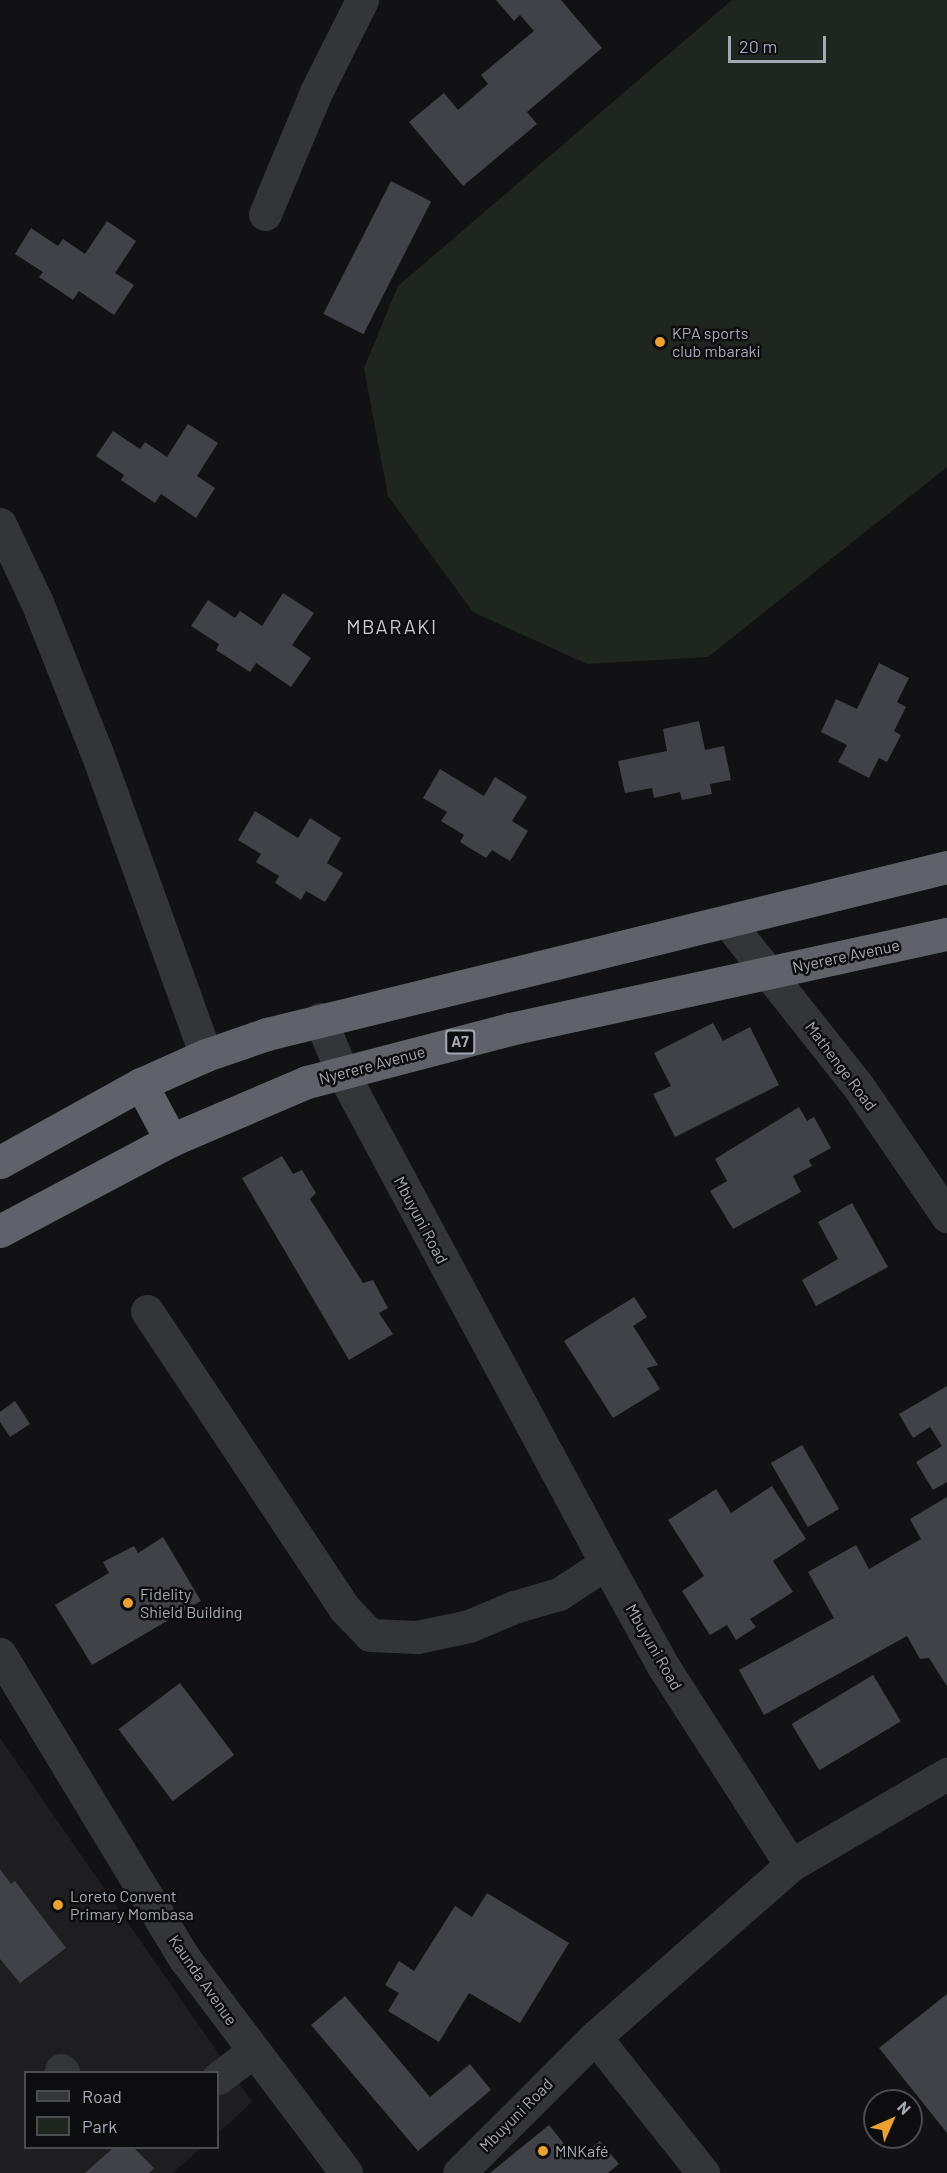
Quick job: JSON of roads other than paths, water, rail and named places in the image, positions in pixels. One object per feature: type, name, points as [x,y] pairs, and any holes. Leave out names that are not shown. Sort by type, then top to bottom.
[{"type":"highway","points":[[0,1162],[141,1084],[206,1055],[320,1019],[728,922],[947,867]]},
{"type":"highway","points":[[852,954],[947,919]]},
{"type":"highway","name":"Nyerere Avenue","points":[[0,1231],[171,1140],[265,1098],[342,1072],[510,1029],[947,934]]},
{"type":"highway","points":[[141,1084],[171,1140]]},
{"type":"street","points":[[265,214],[316,92],[362,0]]},
{"type":"street","points":[[0,525],[36,600],[97,753],[206,1055]]},
{"type":"street","name":"Mathenge Road","points":[[728,922],[858,1086],[947,1216]]},
{"type":"street","name":"Mbuyuni Road","points":[[320,1019],[342,1072],[663,1666],[791,1865],[596,2037],[459,2173]]},
{"type":"street","points":[[147,1311],[344,1608],[370,1635],[417,1637],[469,1626],[514,1606],[559,1594],[606,1563]]},
{"type":"street","name":"Kaunda Avenue","points":[[0,1654],[185,1959],[346,2173]]},
{"type":"street","points":[[791,1865],[947,1774]]},
{"type":"street","points":[[596,2037],[703,2173]]},
{"type":"street","points":[[219,2078],[254,2051]]},
{"type":"place","name":"KPA sports club mbaraki","points":[[660,342]]},
{"type":"place","name":"Fidelity Shield Building","points":[[128,1603]]},
{"type":"place","name":"Loreto Convent Primary Mombasa","points":[[58,1905]]},
{"type":"place","name":"MNKafé","points":[[543,2151]]},
{"type":"district","name":"MBARAKI","points":[[392,626]]}]
